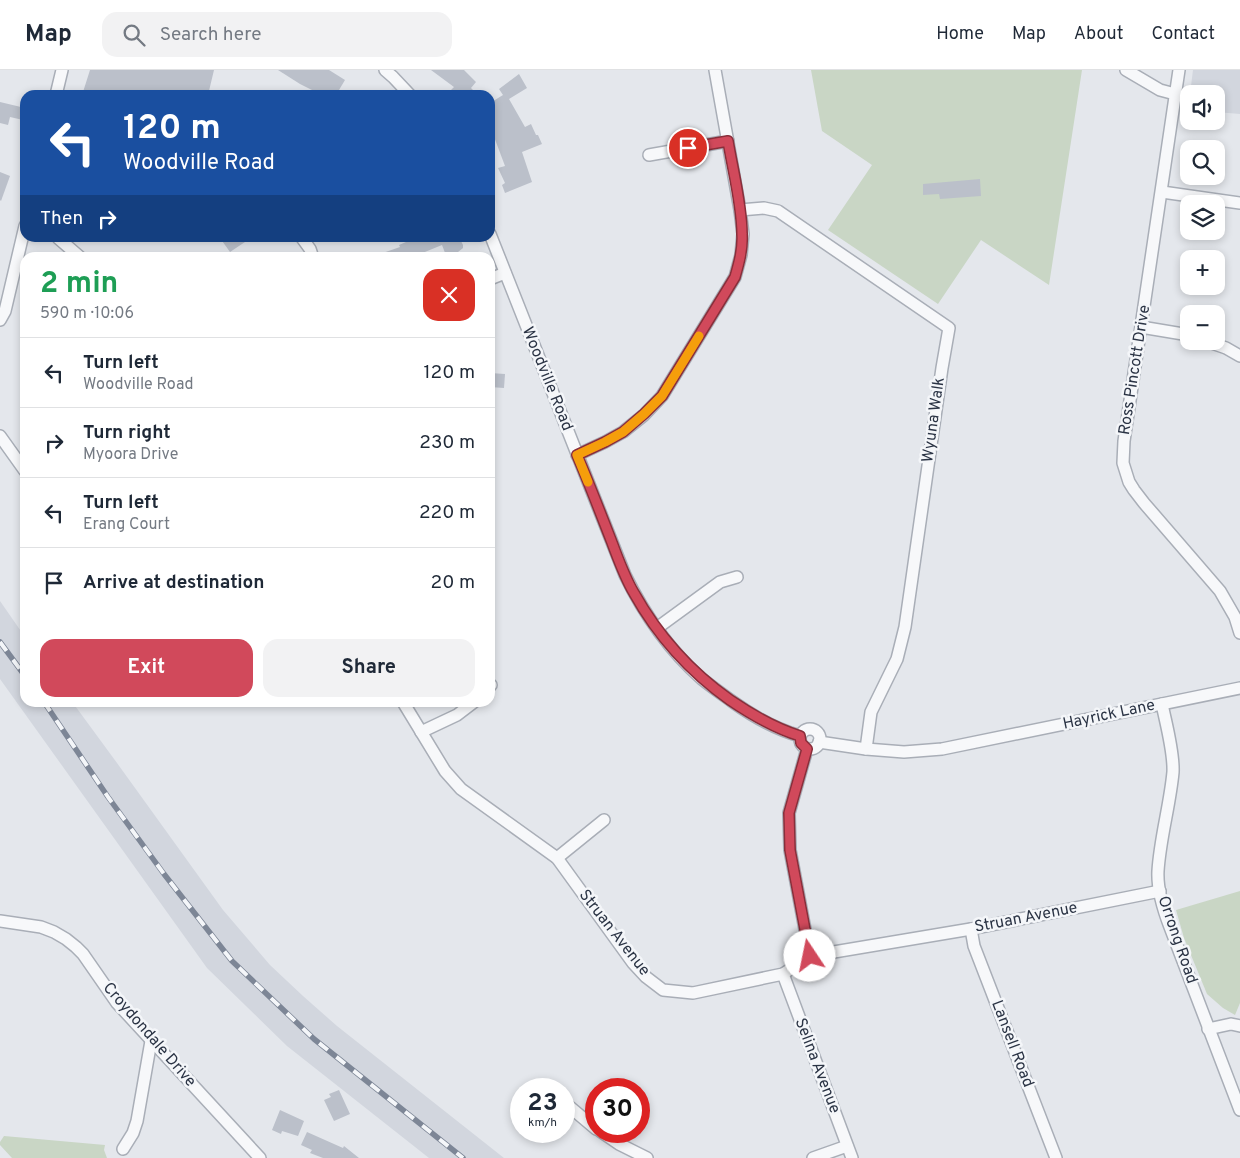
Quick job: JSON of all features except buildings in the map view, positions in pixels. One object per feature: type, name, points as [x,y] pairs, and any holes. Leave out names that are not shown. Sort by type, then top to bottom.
[{"type":"street","points":[[57,90],[62,70]]},
{"type":"street","points":[[385,70],[405,90]]},
{"type":"street","points":[[577,455],[623,432],[662,396],[735,277],[741,255],[740,210],[715,70]]},
{"type":"street","points":[[1126,70],[1160,90],[1175,94]]},
{"type":"street","name":"Ross Pincott Drive","points":[[1179,70],[1124,441],[1123,464],[1134,490],[1220,591],[1235,617],[1240,634]]},
{"type":"street","points":[[649,155],[728,141]]},
{"type":"street","points":[[1162,192],[1240,204]]},
{"type":"street","name":"Wyuna Walk","points":[[740,210],[764,208],[778,211],[949,328],[905,627],[898,659],[872,712],[866,749]]},
{"type":"street","points":[[0,320],[5,311],[21,242]]},
{"type":"street","points":[[63,242],[74,252]]},
{"type":"street","name":"Woodville Road","points":[[493,242],[625,575],[634,592],[674,651],[702,679],[761,720],[786,732],[800,736]]},
{"type":"street","points":[[495,277],[505,273]]},
{"type":"street","points":[[1142,327],[1180,333]]},
{"type":"street","points":[[1225,348],[1240,356]]},
{"type":"street","points":[[0,436],[20,464]]},
{"type":"street","points":[[657,628],[720,582],[738,577]]},
{"type":"street","name":"Hayrick Lane","points":[[866,749],[904,752],[942,749],[1240,688]]},
{"type":"street","name":"Orrong Road","points":[[1162,704],[1173,763],[1158,871],[1160,891],[1166,915],[1240,1110]]},
{"type":"street","name":"Struan Avenue","points":[[406,707],[445,771],[461,789],[557,858],[633,963],[646,977],[663,990],[693,993],[783,974],[810,956],[971,930],[1160,891]]},
{"type":"street","points":[[421,732],[456,715],[467,707]]},
{"type":"street","points":[[805,730],[814,730],[819,735],[819,742],[816,747],[807,749],[801,743],[800,736],[805,730]]},
{"type":"street","points":[[819,742],[866,749]]},
{"type":"street","points":[[807,749],[789,813],[790,850],[810,956]]},
{"type":"street","points":[[557,858],[604,820]]},
{"type":"street","name":"Croydondale Drive","points":[[0,922],[41,927],[66,939],[84,954],[117,1003],[260,1158]]},
{"type":"street","name":"Lansell Road","points":[[971,930],[974,946],[1056,1158]]},
{"type":"street","name":"Selina Avenue","points":[[783,974],[852,1158]]},
{"type":"street","points":[[1208,1029],[1231,1024],[1240,1026]]},
{"type":"street","points":[[123,1149],[133,1133],[137,1121],[151,1041]]},
{"type":"street","points":[[575,1111],[585,1120]]},
{"type":"street","points":[[618,1143],[647,1158]]},
{"type":"street","points":[[813,1158],[848,1146]]},
{"type":"shaded area","points":[[1193,70],[1240,70],[1240,114],[1225,113],[1225,85],[1191,85]]},
{"type":"shaded area","points":[[0,601],[20,630],[20,707],[0,679]]},
{"type":"shaded area","points":[[20,707],[76,707],[223,910],[270,965],[337,1026],[504,1158],[429,1158],[287,1046],[207,968]]},
{"type":"green space","points":[[811,70],[1082,70],[1049,285],[981,240],[938,304],[828,230],[872,165],[822,131]]},
{"type":"green space","points":[[1240,891],[1240,1003],[1235,1015],[1223,1008],[1207,994],[1184,938],[1176,910]]},
{"type":"green space","points":[[4,1136],[105,1145],[104,1150],[107,1158],[12,1158],[0,1145]]},
{"type":"railway","points":[[0,642],[20,669]]},
{"type":"railway","points":[[47,707],[108,797],[164,874],[232,961],[314,1039],[463,1158]]},
{"type":"slow traffic","points":[[588,482],[577,455],[623,432],[644,414],[662,396],[699,336]]},
{"type":"route","points":[[688,148],[728,141],[740,210],[742,234],[741,255],[735,277],[662,396],[623,432],[577,455],[625,575],[644,609],[674,651],[702,679],[733,702],[774,727],[800,736],[802,746],[807,749],[789,813],[790,850],[810,956]]}]
